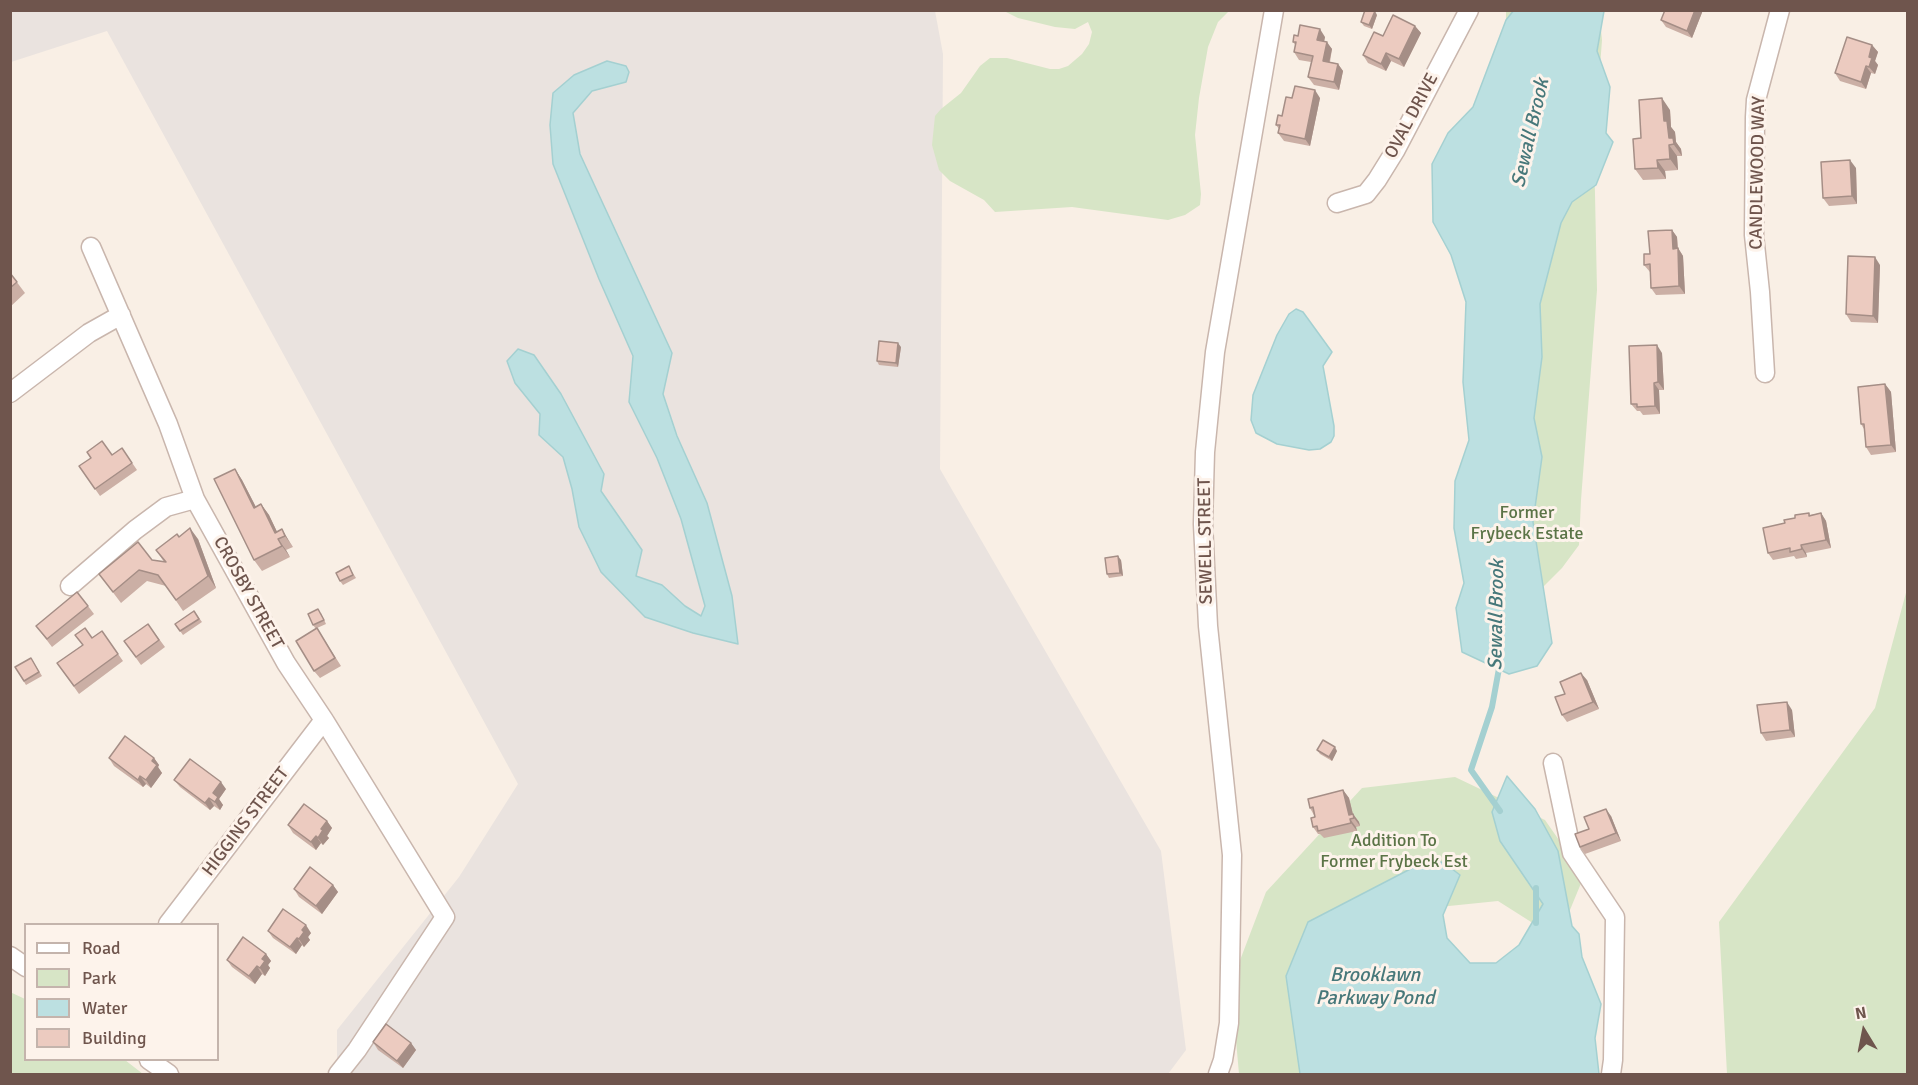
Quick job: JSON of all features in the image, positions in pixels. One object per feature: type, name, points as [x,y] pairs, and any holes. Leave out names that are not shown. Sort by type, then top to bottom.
[{"type":"street","name":"SEWELL STREET","points":[[1218,1074],[1229,1023],[1232,855],[1208,626],[1203,524],[1205,452],[1215,352],[1274,10]]},
{"type":"street","name":"OVAL DRIVE","points":[[1337,203],[1366,194],[1377,180],[1395,151],[1469,10]]},
{"type":"street","name":"CANDLEWOOD WAY","points":[[1765,373],[1754,235],[1755,117],[1756,100],[1780,10]]},
{"type":"street","name":"CROSBY STREET","points":[[91,248],[168,424],[195,498],[286,663],[324,720],[445,917],[357,1050],[338,1074]]},
{"type":"street","points":[[10,393],[89,333],[121,315]]},
{"type":"street","points":[[70,586],[135,530],[166,507],[195,498]]},
{"type":"street","name":"HIGGINS STREET","points":[[169,923],[324,720]]},
{"type":"street","points":[[1552,763],[1572,853],[1615,917],[1611,1074]]},
{"type":"street","points":[[10,956],[24,966]]},
{"type":"street","points":[[152,1061],[168,1074]]},
{"type":"shaded area","points":[[10,11],[935,11],[943,54],[940,469],[1161,851],[1186,1050],[1168,1074],[337,1074],[337,1030],[459,877],[518,784],[107,31],[11,62]]},
{"type":"green space","points":[[1004,11],[1229,11],[1218,22],[1208,47],[1199,98],[1195,135],[1200,205],[1185,215],[1168,220],[1072,207],[995,212],[984,200],[950,181],[939,170],[932,145],[935,116],[961,93],[980,66],[990,58],[1007,58],[1050,69],[1059,69],[1068,66],[1082,54],[1089,44],[1092,32],[1088,22],[1075,29],[1055,27],[1018,18]]},
{"type":"green space","name":"Former Frybeck Estate","points":[[1506,11],[1599,11],[1602,40],[1594,147],[1597,290],[1579,545],[1562,568],[1540,590],[1491,317],[1505,175]]},
{"type":"green space","points":[[1907,589],[1907,1074],[1727,1074],[1719,922],[1875,708]]},
{"type":"green space","name":"Addition To Former Frybeck Est","points":[[1455,777],[1545,820],[1584,876],[1558,939],[1498,901],[1439,907],[1329,1074],[1239,1074],[1231,984],[1266,892],[1362,788]]},
{"type":"green space","points":[[10,992],[24,999],[24,1061],[126,1061],[143,1074],[11,1074]]},
{"type":"water","name":"Former Frybeck Estate","points":[[1514,10],[1604,11],[1597,51],[1610,87],[1606,133],[1613,142],[1596,185],[1572,202],[1561,223],[1540,304],[1542,357],[1534,418],[1542,457],[1533,522],[1552,643],[1537,666],[1509,674],[1462,652],[1456,608],[1464,583],[1454,528],[1455,481],[1469,440],[1463,382],[1466,302],[1451,255],[1433,222],[1432,164],[1448,133],[1473,107],[1506,20]]},
{"type":"water","points":[[607,61],[626,66],[629,72],[626,82],[592,91],[573,113],[580,154],[672,353],[663,394],[677,436],[707,503],[732,596],[738,644],[693,633],[645,617],[601,572],[579,527],[563,457],[539,435],[540,414],[515,383],[507,361],[518,349],[534,355],[561,394],[604,474],[601,491],[642,550],[636,576],[662,585],[685,606],[701,616],[705,606],[681,519],[657,458],[629,402],[633,356],[553,164],[550,125],[553,93],[574,75]]},
{"type":"water","points":[[1296,309],[1303,312],[1332,352],[1323,366],[1334,436],[1331,442],[1320,449],[1309,450],[1277,444],[1256,433],[1251,420],[1253,395],[1277,335],[1289,314]]},
{"type":"water","name":"Brooklawn Parkway Pond","points":[[1507,776],[1535,809],[1558,851],[1572,926],[1579,934],[1582,957],[1601,1004],[1595,1038],[1599,1074],[1300,1074],[1286,976],[1308,922],[1418,865],[1443,862],[1460,875],[1443,915],[1447,938],[1470,963],[1496,963],[1519,945],[1543,904],[1500,841],[1492,812]]},
{"type":"building","points":[[1365,10],[1375,11],[1369,25],[1361,22]]},
{"type":"building","points":[[1665,10],[1695,10],[1687,31],[1661,20]]},
{"type":"building","points":[[1393,15],[1415,26],[1399,59],[1386,53],[1381,64],[1363,55],[1374,32],[1383,36]]},
{"type":"building","points":[[1300,25],[1320,29],[1317,40],[1327,42],[1323,61],[1338,64],[1334,82],[1308,77],[1313,56],[1294,52],[1296,42],[1293,42],[1294,35],[1298,36]]},
{"type":"building","points":[[1847,37],[1872,45],[1869,57],[1872,58],[1869,67],[1866,66],[1861,82],[1835,73]]},
{"type":"building","points":[[1295,86],[1315,90],[1305,139],[1278,133],[1280,125],[1276,125],[1278,115],[1282,116],[1286,97],[1292,98]]},
{"type":"building","points":[[1662,98],[1664,121],[1667,121],[1669,138],[1673,138],[1674,144],[1669,145],[1670,159],[1657,160],[1658,168],[1635,169],[1633,139],[1641,138],[1639,100]]},
{"type":"building","points":[[1850,160],[1852,196],[1823,198],[1821,162]]},
{"type":"building","points":[[1672,230],[1673,249],[1678,248],[1679,286],[1651,288],[1650,264],[1644,265],[1644,254],[1650,254],[1648,231]]},
{"type":"building","points":[[1848,256],[1875,257],[1873,316],[1846,314]]},
{"type":"building","points":[[10,273],[17,282],[10,288]]},
{"type":"building","points":[[879,341],[898,343],[896,363],[877,361]]},
{"type":"building","points":[[1657,345],[1658,382],[1654,383],[1655,406],[1637,407],[1637,404],[1631,404],[1629,346]]},
{"type":"building","points":[[1885,384],[1891,445],[1866,447],[1864,424],[1861,424],[1858,387]]},
{"type":"building","points":[[102,441],[112,455],[122,448],[132,463],[95,489],[79,466],[91,458],[87,452]]},
{"type":"building","points":[[235,469],[254,508],[261,504],[275,533],[282,529],[285,536],[278,539],[282,546],[254,560],[214,479]]},
{"type":"building","points":[[1809,513],[1809,516],[1821,513],[1826,540],[1801,545],[1802,549],[1790,552],[1790,548],[1768,553],[1763,528],[1785,523],[1784,520],[1795,518],[1795,515]]},
{"type":"building","points":[[190,528],[208,576],[176,600],[158,575],[139,570],[113,592],[99,574],[138,542],[152,560],[166,562],[156,550],[177,534],[179,537]]},
{"type":"building","points":[[1118,556],[1120,573],[1107,574],[1105,558]]},
{"type":"building","points":[[349,566],[353,575],[340,581],[336,573]]},
{"type":"building","points":[[77,592],[88,606],[47,639],[36,626]]},
{"type":"building","points":[[318,609],[324,620],[313,625],[308,614]]},
{"type":"building","points":[[194,611],[199,619],[180,631],[175,624]]},
{"type":"building","points":[[148,624],[159,640],[136,657],[124,641]]},
{"type":"building","points":[[85,628],[92,638],[102,631],[118,654],[74,686],[57,663],[83,645],[75,635]]},
{"type":"building","points":[[317,628],[335,658],[314,671],[296,641]]},
{"type":"building","points":[[31,658],[39,672],[24,681],[15,667]]},
{"type":"building","points":[[1581,673],[1593,702],[1562,715],[1555,697],[1565,694],[1560,682]]},
{"type":"building","points":[[1787,702],[1790,730],[1761,733],[1757,705]]},
{"type":"building","points":[[125,736],[154,758],[152,761],[157,765],[146,780],[140,776],[138,780],[109,758]]},
{"type":"building","points":[[1323,740],[1335,747],[1329,757],[1317,750]]},
{"type":"building","points":[[190,759],[221,782],[213,793],[218,797],[215,802],[209,798],[205,803],[174,780]]},
{"type":"building","points":[[1343,790],[1349,815],[1353,814],[1354,818],[1350,819],[1351,823],[1318,831],[1317,826],[1313,827],[1311,818],[1315,817],[1308,799]]},
{"type":"building","points":[[304,804],[327,821],[318,838],[316,836],[311,842],[288,825]]},
{"type":"building","points":[[1606,809],[1616,833],[1580,847],[1575,834],[1589,829],[1584,817]]},
{"type":"building","points":[[310,867],[333,885],[316,906],[294,889]]},
{"type":"building","points":[[283,909],[306,925],[299,939],[297,938],[290,947],[268,931]]},
{"type":"building","points":[[243,937],[266,954],[262,959],[265,961],[260,968],[257,966],[249,976],[227,960]]},
{"type":"building","points":[[386,1024],[411,1043],[397,1061],[373,1042]]},
{"type":"waterway","name":"Sewall Brook","points":[[1500,663],[1492,707],[1471,770],[1500,811]]},
{"type":"waterway","name":"Sewall Brook","points":[[1536,888],[1536,923]]}]
